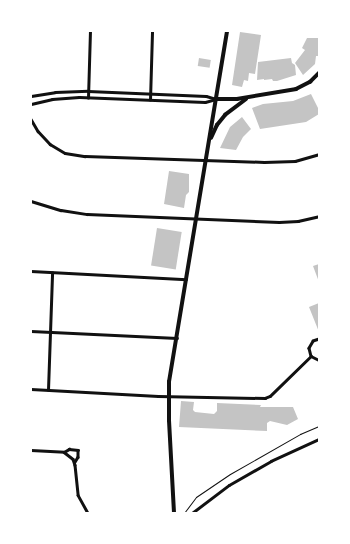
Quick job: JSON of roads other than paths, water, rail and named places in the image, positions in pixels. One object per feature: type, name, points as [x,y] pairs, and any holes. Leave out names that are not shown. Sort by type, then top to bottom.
[{"type":"main road","points":[[174,513],[168,395],[176,338],[227,31]]},
{"type":"main road","points":[[216,99],[237,99],[296,89],[310,82],[319,73]]},
{"type":"main road","points":[[209,143],[217,125],[225,115],[250,96]]},
{"type":"street","points":[[88,98],[90,31]]},
{"type":"street","points":[[150,100],[152,31]]},
{"type":"street","points":[[31,96],[55,92],[88,91],[206,96],[216,99]]},
{"type":"street","points":[[31,104],[66,98],[205,102],[216,99]]},
{"type":"street","points":[[31,119],[38,131],[50,144],[65,153],[85,156],[264,162],[295,161],[319,154]]},
{"type":"street","points":[[31,201],[61,210],[87,214],[196,220],[280,222],[298,221],[319,216]]},
{"type":"street","points":[[31,271],[186,279]]},
{"type":"street","points":[[48,390],[52,273]]},
{"type":"street","points":[[31,331],[176,338]]},
{"type":"street","points":[[319,339],[313,341],[310,345],[310,353],[319,360]]},
{"type":"street","points":[[31,389],[265,398],[270,396],[312,356]]},
{"type":"street","points":[[192,513],[229,485],[271,460],[319,439]]},
{"type":"street","points":[[31,450],[64,452],[69,449],[78,450],[78,457],[75,462],[77,491],[88,513]]},
{"type":"street","points":[[64,452],[75,462]]}]
